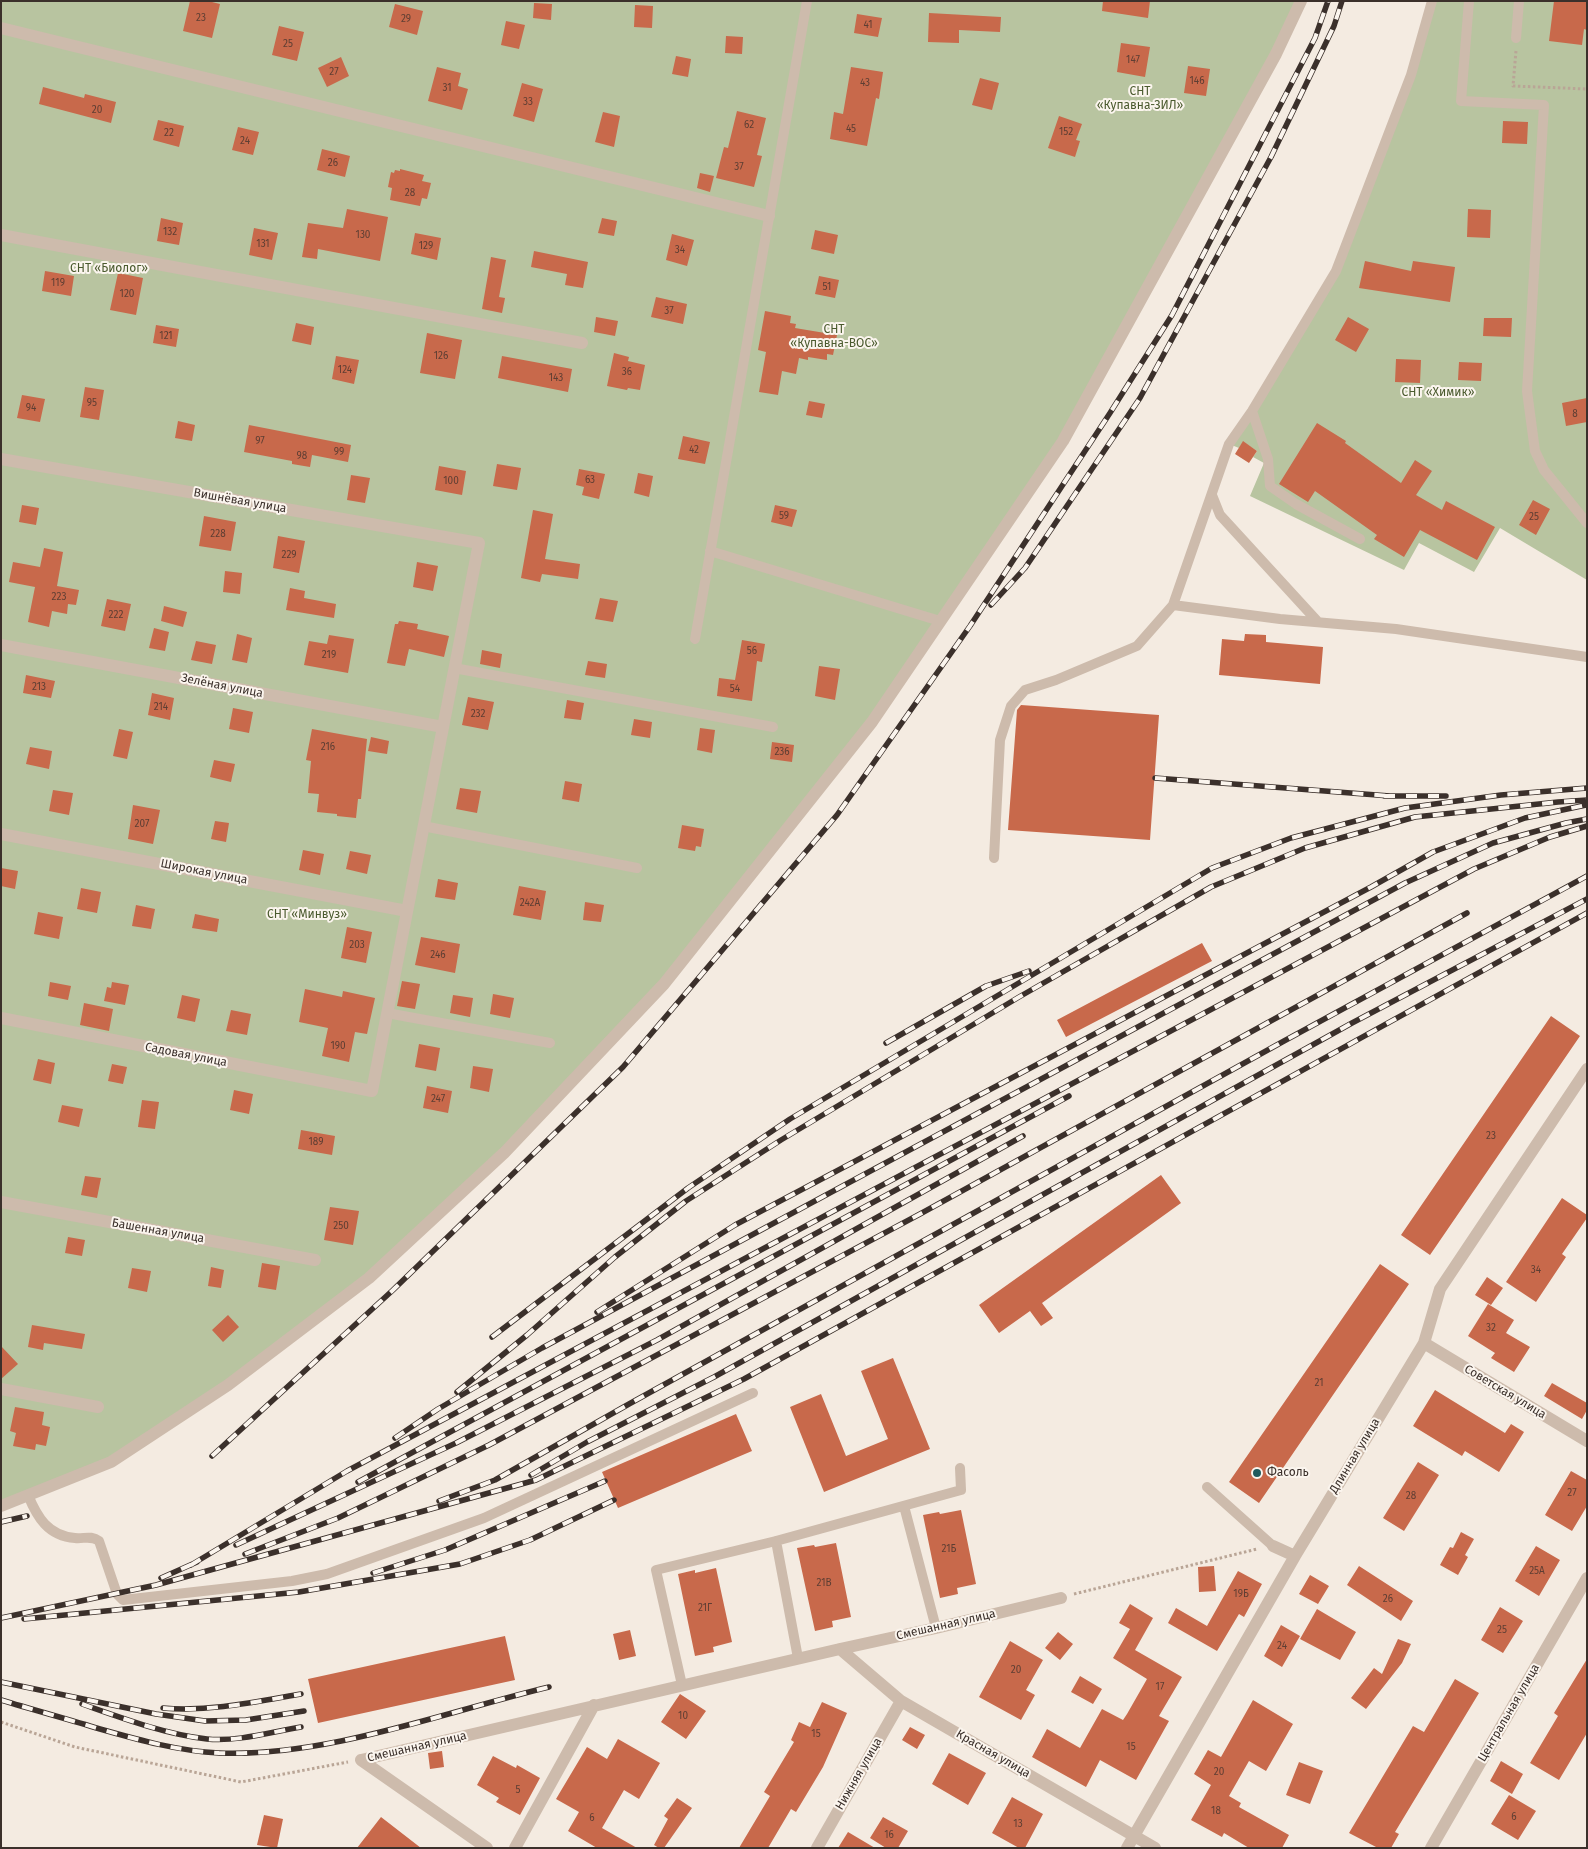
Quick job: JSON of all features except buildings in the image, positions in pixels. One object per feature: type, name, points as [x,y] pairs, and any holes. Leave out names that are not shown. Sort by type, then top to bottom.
[{"type":"street","points":[[1,1506],[111,1462],[228,1385],[368,1278],[504,1153],[664,984],[872,722],[1063,441],[1276,54],[1301,1]]},
{"type":"street","points":[[1,28],[769,216]]},
{"type":"street","points":[[1,235],[582,343]]},
{"type":"street","name":"Вишнёвая улица","points":[[1,459],[479,543],[454,668]]},
{"type":"street","name":"Зелёная улица","points":[[1,645],[443,727]]},
{"type":"street","points":[[387,1013],[454,668]]},
{"type":"street","name":"Широкая улица","points":[[1,834],[407,911]]},
{"type":"street","name":"Садовая улица","points":[[1,1018],[372,1091],[387,1013]]},
{"type":"street","name":"Длинная улица","points":[[1127,1848],[1295,1556],[1424,1343],[1440,1289],[1587,1069]]},
{"type":"street","name":"Башенная улица","points":[[1,1202],[315,1260]]},
{"type":"street","name":"Советская улица","points":[[1424,1343],[1587,1441]]},
{"type":"street","points":[[1,1389],[98,1407]]},
{"type":"street","points":[[1272,1546],[1295,1556]]},
{"type":"street","name":"Центральная улица","points":[[1431,1848],[1587,1578]]},
{"type":"street","name":"Смешанная улица","points":[[361,1760],[1061,1598]]},
{"type":"street","name":"Красная улица","points":[[840,1649],[902,1701],[1155,1848]]},
{"type":"street","name":"Нижняя улица","points":[[817,1848],[902,1701]]},
{"type":"street","points":[[515,1848],[594,1706]]},
{"type":"street","name":"Смешанная улица","points":[[361,1760],[487,1848]]},
{"type":"lane","points":[[694,639],[806,1]]},
{"type":"lane","points":[[994,858],[1000,740],[1011,706],[1025,690],[1056,680],[1137,646],[1173,606],[1229,444],[1252,411],[1336,271],[1411,75],[1432,1]]},
{"type":"lane","points":[[1469,1],[1461,101],[1544,105],[1527,391],[1535,451],[1544,470],[1587,523]]},
{"type":"lane","points":[[1516,38],[1519,1]]},
{"type":"lane","points":[[1252,411],[1268,459],[1270,486],[1296,504],[1360,539]]},
{"type":"lane","points":[[1212,495],[1220,516],[1318,622]]},
{"type":"lane","points":[[710,551],[940,622]]},
{"type":"lane","points":[[1173,606],[1396,629],[1587,657]]},
{"type":"lane","points":[[454,668],[773,727]]},
{"type":"lane","points":[[423,826],[636,868]]},
{"type":"lane","points":[[387,1013],[550,1043]]},
{"type":"lane","points":[[28,1495],[36,1516],[48,1527],[64,1536],[90,1537],[99,1541],[116,1594],[123,1600],[292,1581],[327,1574],[484,1518],[753,1393]]},
{"type":"lane","points":[[682,1685],[656,1570],[776,1541],[961,1490],[960,1468]]},
{"type":"lane","points":[[1207,1488],[1272,1546]]},
{"type":"lane","points":[[904,1506],[936,1628]]},
{"type":"lane","points":[[776,1541],[798,1658]]},
{"type":"path","points":[[1516,38],[1513,86],[1587,89]]},
{"type":"path","points":[[1061,1598],[1272,1546]]},
{"type":"path","points":[[1,1722],[75,1747],[241,1782],[361,1760]]},
{"type":"green space","points":[[1,1],[1301,1],[1063,441],[872,722],[664,984],[504,1153],[369,1278],[111,1462],[1,1506]]},
{"type":"green space","name":"СНТ «Химик»","points":[[1432,1],[1587,1],[1587,580],[1500,528],[1474,572],[1419,543],[1404,570],[1250,496],[1264,463],[1253,457],[1257,451],[1243,442],[1239,448],[1229,444],[1336,271],[1411,75]]},
{"type":"railway","points":[[212,1456],[393,1290],[623,1067],[837,815],[970,626],[1172,315],[1315,38],[1328,1]]},
{"type":"railway","points":[[991,605],[1025,568],[1140,398],[1271,157],[1334,26],[1342,1]]},
{"type":"railway","points":[[1155,778],[1390,796]]},
{"type":"railway","points":[[492,1337],[688,1188],[790,1119],[1212,868],[1291,838],[1405,808],[1501,795],[1587,788]]},
{"type":"railway","points":[[1384,796],[1446,796]]},
{"type":"railway","points":[[457,1392],[527,1335],[615,1257],[686,1201],[781,1140],[1019,997],[1211,887],[1305,848],[1415,817],[1587,800]]},
{"type":"railway","points":[[597,1312],[735,1225],[1371,887],[1433,852],[1525,818],[1586,805]]},
{"type":"railway","points":[[395,1438],[438,1409],[542,1348],[1405,883],[1493,843],[1587,819]]},
{"type":"railway","points":[[191,1565],[347,1471],[1474,869],[1550,837],[1587,826]]},
{"type":"railway","points":[[439,1501],[495,1480],[1284,1041],[1587,876]]},
{"type":"railway","points":[[531,1475],[587,1442],[714,1377],[1352,1023],[1587,899]]},
{"type":"railway","points":[[245,1554],[338,1518],[489,1445],[920,1214],[1467,913]]},
{"type":"railway","points":[[1,1618],[156,1585],[536,1480],[744,1379],[1587,913]]},
{"type":"railway","points":[[886,1043],[986,986],[1029,971]]},
{"type":"railway","points":[[358,1482],[1069,1096]]},
{"type":"railway","points":[[236,1545],[456,1443],[657,1340],[1023,1136]]},
{"type":"railway","points":[[373,1573],[445,1550],[605,1481]]},
{"type":"railway","points":[[24,1619],[299,1592],[460,1564],[530,1540],[614,1500]]},
{"type":"railway","points":[[1,1522],[27,1516]]},
{"type":"railway","points":[[161,1578],[197,1562]]},
{"type":"railway","points":[[1,1682],[156,1714],[205,1721],[246,1720],[304,1711]]},
{"type":"railway","points":[[1,1700],[144,1741],[219,1753],[302,1748],[344,1740],[386,1731],[549,1687]]},
{"type":"railway","points":[[163,1708],[198,1709],[301,1694]]},
{"type":"railway","points":[[82,1704],[159,1729],[207,1739],[242,1738],[301,1727]]},
{"type":"place","name":"Фасоль","points":[[1257,1473]]},
{"type":"park label","name":"СНТ «Купавна-ЗИЛ»","points":[[1140,99]]},
{"type":"park label","name":"СНТ «Биолог»","points":[[109,269]]},
{"type":"park label","name":"СНТ «Купавна-ВОС»","points":[[834,337]]},
{"type":"park label","name":"СНТ «Минвуз»","points":[[307,915]]}]
